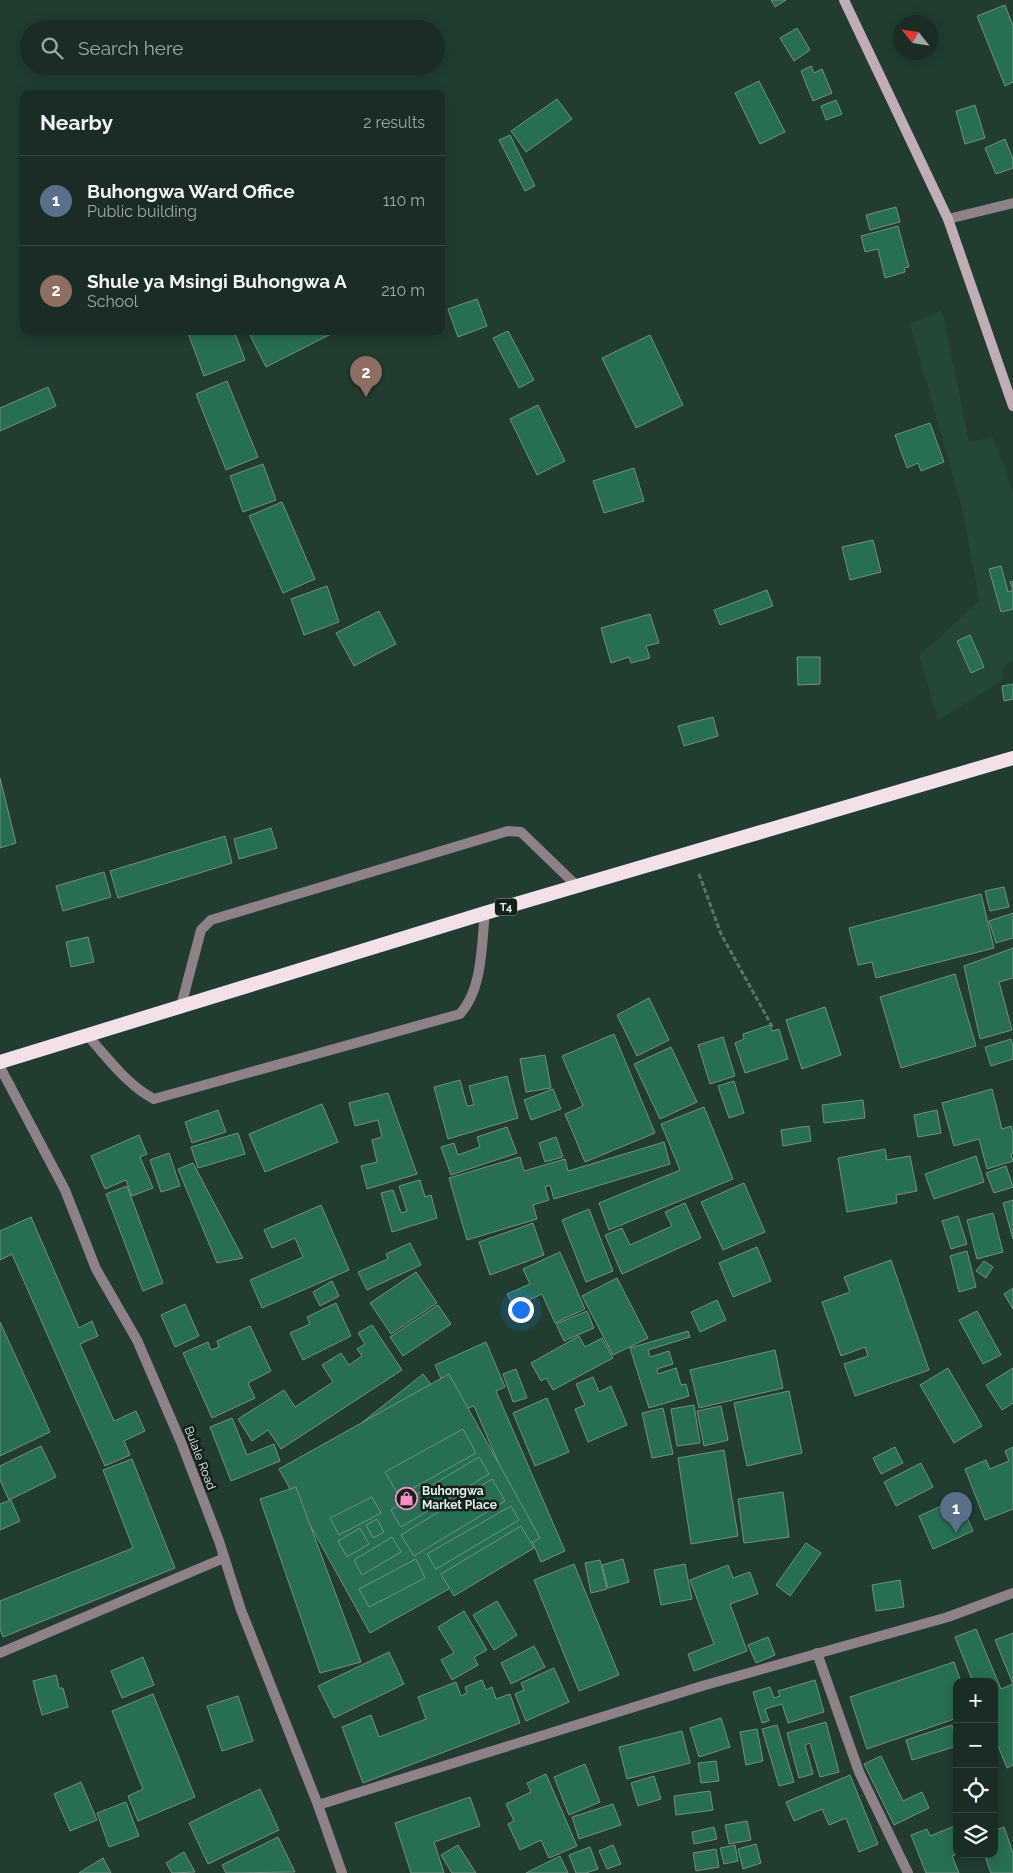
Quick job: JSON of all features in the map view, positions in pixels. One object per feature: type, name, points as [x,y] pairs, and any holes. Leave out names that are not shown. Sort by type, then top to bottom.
[{"type":"highway","name":"T4","points":[[0,1062],[486,913],[1013,758]]},
{"type":"main road","points":[[844,0],[948,219],[1013,406]]},
{"type":"street","points":[[948,219],[1013,203]]},
{"type":"street","points":[[181,1006],[201,930],[211,920],[508,831],[521,832],[577,886]]},
{"type":"street","points":[[87,1035],[132,1085],[154,1099],[460,1014],[468,1004],[476,987],[486,913]]},
{"type":"street","name":"Bulale Road","points":[[0,1067],[65,1190],[96,1269],[138,1340],[181,1442],[245,1619],[318,1805],[342,1873]]},
{"type":"street","points":[[0,1654],[224,1558]]},
{"type":"street","points":[[318,1805],[702,1686],[948,1617],[1013,1593]]},
{"type":"street","points":[[817,1654],[859,1772],[908,1873]]},
{"type":"path","points":[[690,852],[721,934],[773,1028]]},
{"type":"shaded area","points":[[942,310],[969,442],[993,437],[1013,491],[1013,660],[1004,666],[1002,681],[938,720],[919,656],[979,601],[964,516],[910,324]]},
{"type":"building","points":[[771,0],[786,0],[775,7]]},
{"type":"building","points":[[1005,5],[1013,26],[1013,82],[1005,86],[977,16]]},
{"type":"building","points":[[797,28],[810,50],[794,61],[780,38]]},
{"type":"building","points":[[811,66],[814,73],[822,69],[832,93],[813,101],[801,71]]},
{"type":"building","points":[[759,81],[785,132],[760,144],[735,93]]},
{"type":"building","points":[[557,99],[572,119],[526,152],[511,131]]},
{"type":"building","points":[[836,100],[842,114],[826,120],[821,106]]},
{"type":"building","points":[[975,105],[985,138],[965,144],[956,111]]},
{"type":"building","points":[[510,135],[535,186],[525,191],[499,140]]},
{"type":"building","points":[[1005,139],[1013,159],[1013,168],[996,174],[985,148]]},
{"type":"building","points":[[896,207],[900,222],[870,230],[866,215]]},
{"type":"building","points":[[898,226],[909,267],[904,268],[905,272],[885,278],[878,249],[865,252],[861,236]]},
{"type":"building","points":[[477,299],[487,326],[458,337],[448,309]]},
{"type":"building","points":[[508,331],[534,380],[519,388],[493,338]]},
{"type":"building","points":[[189,335],[236,335],[245,360],[204,376]]},
{"type":"building","points":[[250,335],[329,335],[266,367]]},
{"type":"building","points":[[650,335],[683,405],[636,428],[602,358]]},
{"type":"building","points":[[227,381],[258,457],[226,470],[196,394]]},
{"type":"building","points":[[48,387],[56,406],[0,431],[0,408]]},
{"type":"building","points":[[538,405],[565,461],[537,475],[510,419]]},
{"type":"building","points":[[930,423],[944,462],[921,471],[918,463],[907,468],[895,435]]},
{"type":"building","points":[[263,464],[276,500],[243,512],[230,476]]},
{"type":"building","points":[[634,468],[644,501],[604,513],[593,481]]},
{"type":"building","points":[[282,502],[315,579],[283,593],[249,516]]},
{"type":"building","points":[[873,540],[881,572],[850,580],[842,547]]},
{"type":"building","points":[[1001,566],[1008,592],[1013,590],[1013,609],[1001,612],[989,569]]},
{"type":"building","points":[[327,586],[339,622],[304,635],[291,599]]},
{"type":"building","points":[[767,590],[773,606],[720,625],[714,610]]},
{"type":"building","points":[[379,611],[396,644],[354,666],[336,633]]},
{"type":"building","points":[[650,614],[659,643],[646,646],[650,658],[631,663],[629,657],[611,663],[601,628]]},
{"type":"building","points":[[970,635],[984,667],[971,673],[957,641]]},
{"type":"building","points":[[797,657],[820,657],[820,684],[798,685]]},
{"type":"building","points":[[1013,684],[1013,699],[1004,701],[1002,686]]},
{"type":"building","points":[[713,717],[718,736],[684,746],[678,726]]},
{"type":"building","points":[[0,778],[16,843],[0,848]]},
{"type":"building","points":[[271,828],[277,848],[239,859],[234,839]]},
{"type":"building","points":[[225,836],[232,863],[118,898],[110,871]]},
{"type":"building","points":[[104,872],[111,897],[63,911],[56,886]]},
{"type":"building","points":[[1004,887],[1009,907],[990,911],[985,891]]},
{"type":"building","points":[[981,894],[994,948],[876,978],[872,962],[858,965],[849,928]]},
{"type":"building","points":[[1013,913],[1013,938],[996,943],[989,921]]},
{"type":"building","points":[[88,937],[94,962],[71,967],[66,942]]},
{"type":"building","points":[[1013,948],[1013,978],[999,982],[1012,1030],[980,1039],[964,966]]},
{"type":"building","points":[[955,974],[976,1046],[901,1068],[880,997]]},
{"type":"building","points":[[649,998],[669,1040],[637,1056],[617,1015]]},
{"type":"building","points":[[825,1007],[841,1055],[802,1069],[786,1020]]},
{"type":"building","points":[[770,1025],[772,1031],[779,1029],[788,1059],[745,1073],[735,1043],[744,1039],[743,1034]]},
{"type":"building","points":[[614,1034],[655,1133],[585,1162],[565,1114],[583,1106],[562,1056]]},
{"type":"building","points":[[723,1037],[735,1076],[710,1084],[698,1045]]},
{"type":"building","points":[[1011,1039],[1013,1059],[991,1066],[985,1047]]},
{"type":"building","points":[[671,1047],[697,1102],[660,1119],[634,1064]]},
{"type":"building","points":[[545,1055],[551,1088],[526,1092],[520,1059]]},
{"type":"building","points":[[507,1076],[518,1118],[448,1139],[434,1087],[460,1080],[467,1106],[474,1105],[469,1086]]},
{"type":"building","points":[[734,1081],[744,1113],[729,1118],[718,1086]]},
{"type":"building","points":[[553,1089],[561,1109],[531,1120],[524,1100]]},
{"type":"building","points":[[992,1089],[1002,1129],[1011,1126],[1013,1153],[1011,1154],[1013,1161],[987,1169],[979,1139],[954,1146],[942,1103]]},
{"type":"building","points":[[388,1093],[417,1174],[367,1189],[361,1166],[377,1162],[372,1140],[382,1137],[378,1120],[355,1126],[349,1103]]},
{"type":"building","points":[[863,1100],[865,1118],[824,1123],[822,1105]]},
{"type":"building","points":[[322,1104],[338,1142],[265,1172],[249,1134]]},
{"type":"building","points":[[704,1107],[733,1179],[609,1230],[599,1203],[680,1170],[661,1124]]},
{"type":"building","points":[[218,1110],[226,1132],[192,1143],[185,1122]]},
{"type":"building","points":[[937,1110],[941,1133],[918,1137],[914,1115]]},
{"type":"building","points":[[809,1126],[811,1141],[783,1146],[781,1130]]},
{"type":"building","points":[[507,1127],[517,1153],[451,1175],[441,1147],[454,1143],[458,1155],[480,1147],[477,1137]]},
{"type":"building","points":[[238,1133],[245,1154],[198,1168],[191,1147]]},
{"type":"building","points":[[139,1135],[147,1154],[140,1157],[153,1188],[132,1196],[126,1180],[105,1189],[91,1156]]},
{"type":"building","points":[[556,1137],[563,1157],[545,1162],[539,1143]]},
{"type":"building","points":[[664,1142],[670,1164],[554,1199],[550,1185],[545,1187],[549,1200],[533,1205],[537,1219],[467,1240],[449,1178],[520,1157],[524,1171],[565,1159],[568,1171]]},
{"type":"building","points":[[885,1149],[887,1160],[910,1156],[917,1191],[896,1195],[897,1203],[847,1212],[838,1158]]},
{"type":"building","points":[[169,1153],[180,1186],[161,1192],[150,1160]]},
{"type":"building","points":[[976,1156],[984,1182],[934,1199],[925,1174]]},
{"type":"building","points":[[193,1163],[243,1258],[217,1263],[178,1169]]},
{"type":"building","points":[[1006,1166],[1013,1187],[994,1193],[986,1173]]},
{"type":"building","points":[[420,1180],[425,1197],[431,1195],[437,1218],[392,1232],[381,1193],[393,1190],[401,1213],[407,1211],[399,1186]]},
{"type":"building","points":[[744,1183],[765,1232],[723,1250],[701,1202]]},
{"type":"building","points":[[127,1186],[163,1283],[143,1291],[106,1194]]},
{"type":"building","points":[[1013,1200],[1013,1239],[1003,1203]]},
{"type":"building","points":[[685,1203],[701,1238],[622,1274],[605,1235],[622,1228],[630,1245],[672,1226],[665,1212]]},
{"type":"building","points":[[321,1205],[349,1270],[262,1308],[250,1280],[303,1257],[295,1238],[272,1248],[264,1230]]},
{"type":"building","points":[[589,1209],[613,1271],[586,1282],[562,1220]]},
{"type":"building","points":[[993,1213],[1003,1252],[977,1259],[967,1220]]},
{"type":"building","points":[[958,1216],[967,1244],[951,1249],[942,1221]]},
{"type":"building","points":[[31,1217],[79,1328],[92,1321],[98,1336],[80,1344],[114,1421],[136,1411],[145,1431],[124,1441],[130,1455],[105,1466],[12,1254],[0,1260],[0,1231]]},
{"type":"building","points":[[533,1223],[544,1255],[490,1275],[479,1242]]},
{"type":"building","points":[[410,1243],[421,1265],[367,1290],[358,1272],[388,1259],[386,1254]]},
{"type":"building","points":[[757,1247],[771,1281],[733,1297],[719,1263]]},
{"type":"building","points":[[967,1251],[976,1287],[959,1292],[950,1256]]},
{"type":"building","points":[[560,1252],[585,1309],[555,1323],[542,1294],[514,1307],[507,1294],[530,1284],[523,1269]]},
{"type":"building","points":[[891,1260],[929,1370],[855,1396],[844,1364],[868,1356],[865,1347],[841,1356],[822,1302],[850,1292],[844,1277]]},
{"type":"building","points":[[984,1261],[993,1267],[986,1278],[976,1271]]},
{"type":"building","points":[[416,1272],[437,1303],[391,1334],[370,1303]]},
{"type":"building","points":[[617,1278],[648,1338],[613,1355],[582,1296]]},
{"type":"building","points":[[332,1281],[339,1296],[320,1306],[313,1292]]},
{"type":"building","points":[[1013,1288],[1013,1309],[1004,1294]]},
{"type":"building","points":[[717,1300],[726,1320],[700,1332],[691,1312]]},
{"type":"building","points":[[336,1303],[351,1336],[303,1360],[290,1333],[310,1324],[307,1317]]},
{"type":"building","points":[[185,1304],[199,1336],[175,1347],[161,1315]]},
{"type":"building","points":[[438,1305],[451,1324],[403,1356],[390,1337]]},
{"type":"building","points":[[587,1311],[594,1328],[564,1341],[556,1324]]},
{"type":"building","points":[[977,1311],[1001,1355],[983,1364],[959,1320]]},
{"type":"building","points":[[0,1322],[50,1432],[0,1456]]},
{"type":"building","points":[[372,1325],[402,1370],[281,1449],[268,1430],[252,1441],[238,1419],[284,1390],[295,1407],[333,1382],[322,1365],[341,1353],[349,1365],[362,1356],[357,1349],[365,1344],[358,1333]]},
{"type":"building","points":[[250,1326],[271,1371],[248,1383],[255,1398],[212,1418],[183,1353],[208,1342],[211,1350],[219,1347],[217,1341]]},
{"type":"building","points":[[688,1331],[690,1337],[648,1350],[650,1357],[669,1351],[673,1364],[657,1369],[658,1374],[676,1368],[681,1385],[686,1384],[689,1396],[649,1408],[630,1348]]},
{"type":"building","points":[[579,1336],[585,1347],[602,1338],[613,1358],[553,1390],[546,1378],[541,1381],[531,1363]]},
{"type":"building","points":[[486,1342],[505,1387],[496,1391],[565,1551],[541,1562],[474,1406],[456,1413],[435,1365]]},
{"type":"building","points":[[775,1350],[783,1388],[699,1408],[690,1370]]},
{"type":"building","points":[[948,1368],[982,1426],[954,1443],[920,1385]]},
{"type":"building","points":[[1013,1368],[1013,1403],[1002,1410],[986,1385]]},
{"type":"building","points":[[516,1369],[527,1398],[513,1402],[503,1374]]},
{"type":"building","points":[[423,1374],[440,1396],[307,1501],[291,1479]]},
{"type":"building","name":"Buhongwa Market Place","points":[[449,1374],[540,1538],[370,1633],[279,1469]]},
{"type":"building","points":[[593,1377],[599,1392],[611,1386],[627,1425],[588,1442],[575,1409],[585,1405],[576,1384]]},
{"type":"building","points":[[789,1391],[802,1453],[747,1466],[734,1403]]},
{"type":"building","points":[[547,1398],[569,1452],[535,1466],[513,1413]]},
{"type":"building","points":[[694,1405],[700,1443],[677,1446],[671,1409]]},
{"type":"building","points":[[721,1406],[728,1440],[704,1446],[697,1411]]},
{"type":"building","points":[[663,1408],[673,1454],[652,1458],[642,1413]]},
{"type":"building","points":[[232,1418],[247,1455],[274,1444],[280,1461],[231,1481],[210,1427]]},
{"type":"building","points":[[463,1429],[476,1453],[399,1496],[385,1472]]},
{"type":"building","points":[[41,1446],[56,1477],[9,1500],[0,1480],[0,1466]]},
{"type":"building","points":[[895,1447],[903,1463],[881,1474],[873,1458]]},
{"type":"building","points":[[1013,1447],[1013,1509],[985,1520],[965,1469],[986,1460],[990,1469],[1009,1461],[1005,1451]]},
{"type":"building","points":[[724,1450],[738,1536],[691,1544],[678,1458]]},
{"type":"building","points":[[479,1457],[489,1474],[401,1527],[391,1510]]},
{"type":"building","points":[[132,1459],[175,1568],[3,1637],[0,1629],[0,1601],[133,1548],[103,1470]]},
{"type":"building","points":[[921,1463],[933,1487],[896,1506],[884,1482]]},
{"type":"building","points":[[492,1479],[505,1501],[414,1556],[401,1535]]},
{"type":"building","points":[[296,1487],[361,1662],[320,1673],[260,1499]]},
{"type":"building","points":[[783,1492],[789,1537],[744,1543],[738,1499]]},
{"type":"building","points":[[372,1497],[381,1513],[339,1535],[330,1518]]},
{"type":"building","points":[[959,1498],[973,1531],[933,1549],[919,1516]]},
{"type":"building","points":[[11,1500],[20,1521],[0,1530],[0,1504]]},
{"type":"building","points":[[511,1506],[519,1520],[436,1569],[427,1554]]},
{"type":"building","points":[[377,1519],[384,1532],[373,1538],[366,1525]]},
{"type":"building","points":[[521,1526],[534,1548],[454,1596],[441,1574]]},
{"type":"building","points":[[360,1528],[369,1544],[347,1557],[338,1541]]},
{"type":"building","points":[[392,1537],[401,1552],[362,1575],[354,1560]]},
{"type":"building","points":[[806,1543],[821,1553],[790,1596],[776,1585]]},
{"type":"building","points":[[416,1559],[425,1578],[369,1607],[359,1589]]},
{"type":"building","points":[[623,1559],[629,1582],[608,1588],[602,1565]]},
{"type":"building","points":[[600,1560],[607,1589],[591,1593],[585,1563]]},
{"type":"building","points":[[574,1564],[619,1675],[579,1691],[534,1580]]},
{"type":"building","points":[[685,1564],[692,1599],[661,1605],[654,1570]]},
{"type":"building","points":[[728,1565],[733,1578],[750,1572],[758,1594],[730,1604],[747,1651],[694,1671],[688,1654],[714,1644],[690,1580]]},
{"type":"building","points":[[900,1580],[904,1607],[876,1611],[872,1585]]},
{"type":"building","points":[[497,1601],[517,1635],[494,1650],[473,1615]]},
{"type":"building","points":[[464,1611],[487,1650],[474,1657],[478,1665],[452,1680],[441,1660],[454,1653],[438,1627]]},
{"type":"building","points":[[976,1629],[996,1678],[971,1678],[955,1637]]},
{"type":"building","points":[[1013,1633],[1013,1684],[995,1640]]},
{"type":"building","points":[[768,1637],[775,1655],[756,1663],[748,1645]]},
{"type":"building","points":[[534,1646],[545,1667],[511,1684],[501,1663]]},
{"type":"building","points":[[389,1652],[404,1684],[334,1718],[318,1686]]},
{"type":"building","points":[[143,1657],[154,1685],[122,1698],[111,1671]]},
{"type":"building","points":[[954,1662],[960,1678],[953,1678],[953,1719],[867,1749],[850,1697]]},
{"type":"building","points":[[554,1668],[569,1702],[526,1721],[515,1694],[524,1690],[521,1683]]},
{"type":"building","points":[[56,1675],[59,1688],[63,1688],[68,1707],[42,1715],[33,1681]]},
{"type":"building","points":[[482,1680],[486,1690],[492,1687],[496,1699],[510,1694],[520,1723],[363,1783],[342,1727],[371,1715],[379,1737],[426,1719],[418,1697],[456,1682],[461,1696],[467,1693],[465,1687]]},
{"type":"building","points":[[815,1680],[824,1712],[788,1723],[782,1704],[765,1709],[769,1721],[762,1723],[753,1692],[770,1687],[774,1698],[780,1696],[778,1691]]},
{"type":"building","points":[[998,1682],[1001,1689],[1013,1684],[1013,1765],[1007,1768],[998,1746]]},
{"type":"building","points":[[153,1694],[195,1797],[138,1821],[128,1796],[143,1789],[112,1711]]},
{"type":"building","points":[[238,1696],[253,1741],[222,1751],[207,1706]]},
{"type":"building","points":[[721,1718],[730,1747],[699,1757],[690,1728]]},
{"type":"building","points":[[826,1722],[839,1772],[820,1777],[810,1743],[805,1745],[813,1774],[799,1778],[787,1733]]},
{"type":"building","points":[[777,1725],[794,1782],[779,1786],[762,1729]]},
{"type":"building","points":[[952,1725],[953,1747],[912,1760],[906,1740]]},
{"type":"building","points":[[757,1729],[763,1761],[746,1765],[740,1732]]},
{"type":"building","points":[[682,1731],[690,1763],[627,1779],[619,1747]]},
{"type":"building","points":[[881,1756],[903,1801],[922,1792],[929,1808],[894,1825],[864,1764]]},
{"type":"building","points":[[716,1761],[719,1781],[701,1783],[698,1763]]},
{"type":"building","points":[[585,1764],[600,1802],[569,1815],[554,1777]]},
{"type":"building","points":[[546,1774],[577,1846],[549,1858],[541,1840],[520,1850],[508,1824],[514,1821],[506,1804],[531,1792],[527,1783]]},
{"type":"building","points":[[850,1775],[878,1844],[859,1852],[846,1818],[829,1825],[822,1809],[794,1821],[786,1802]]},
{"type":"building","points":[[654,1776],[661,1799],[638,1806],[631,1783]]},
{"type":"building","points":[[81,1782],[97,1820],[70,1831],[54,1794]]},
{"type":"building","points":[[260,1789],[279,1830],[208,1864],[189,1823]]},
{"type":"building","points":[[710,1791],[713,1810],[676,1815],[674,1796]]},
{"type":"building","points":[[470,1797],[480,1826],[434,1842],[444,1873],[411,1873],[395,1823]]},
{"type":"building","points":[[126,1802],[139,1836],[109,1847],[97,1813]]},
{"type":"building","points":[[613,1804],[621,1825],[579,1839],[572,1817]]},
{"type":"building","points":[[747,1821],[751,1840],[729,1844],[725,1825]]},
{"type":"building","points":[[714,1827],[717,1839],[694,1844],[692,1832]]},
{"type":"building","points":[[953,1827],[952,1856],[959,1873],[926,1873],[911,1835],[927,1829],[930,1836]]},
{"type":"building","points":[[1004,1827],[1013,1853],[1013,1873],[991,1873],[985,1858],[998,1858],[998,1829]]},
{"type":"building","points":[[278,1837],[295,1872],[226,1873],[222,1865]]},
{"type":"building","points":[[756,1844],[761,1863],[743,1869],[738,1849]]},
{"type":"building","points":[[458,1845],[476,1873],[452,1873],[441,1855]]},
{"type":"building","points":[[613,1845],[621,1864],[607,1869],[599,1851]]},
{"type":"building","points":[[735,1845],[738,1861],[724,1864],[720,1848]]},
{"type":"building","points":[[590,1847],[598,1869],[586,1873],[576,1873],[569,1855]]},
{"type":"building","points":[[716,1849],[719,1867],[696,1871],[693,1853]]},
{"type":"building","points":[[184,1852],[195,1872],[172,1873],[166,1863]]},
{"type":"building","points":[[560,1856],[568,1873],[526,1873]]},
{"type":"building","points":[[103,1858],[111,1873],[79,1873]]},
{"type":"place","name":"Shule ya Msingi Buhongwa A","points":[[366,397]]},
{"type":"place","name":"Buhongwa Market Place","points":[[406,1498]]},
{"type":"place","name":"Buhongwa Ward Office","points":[[956,1533]]}]
